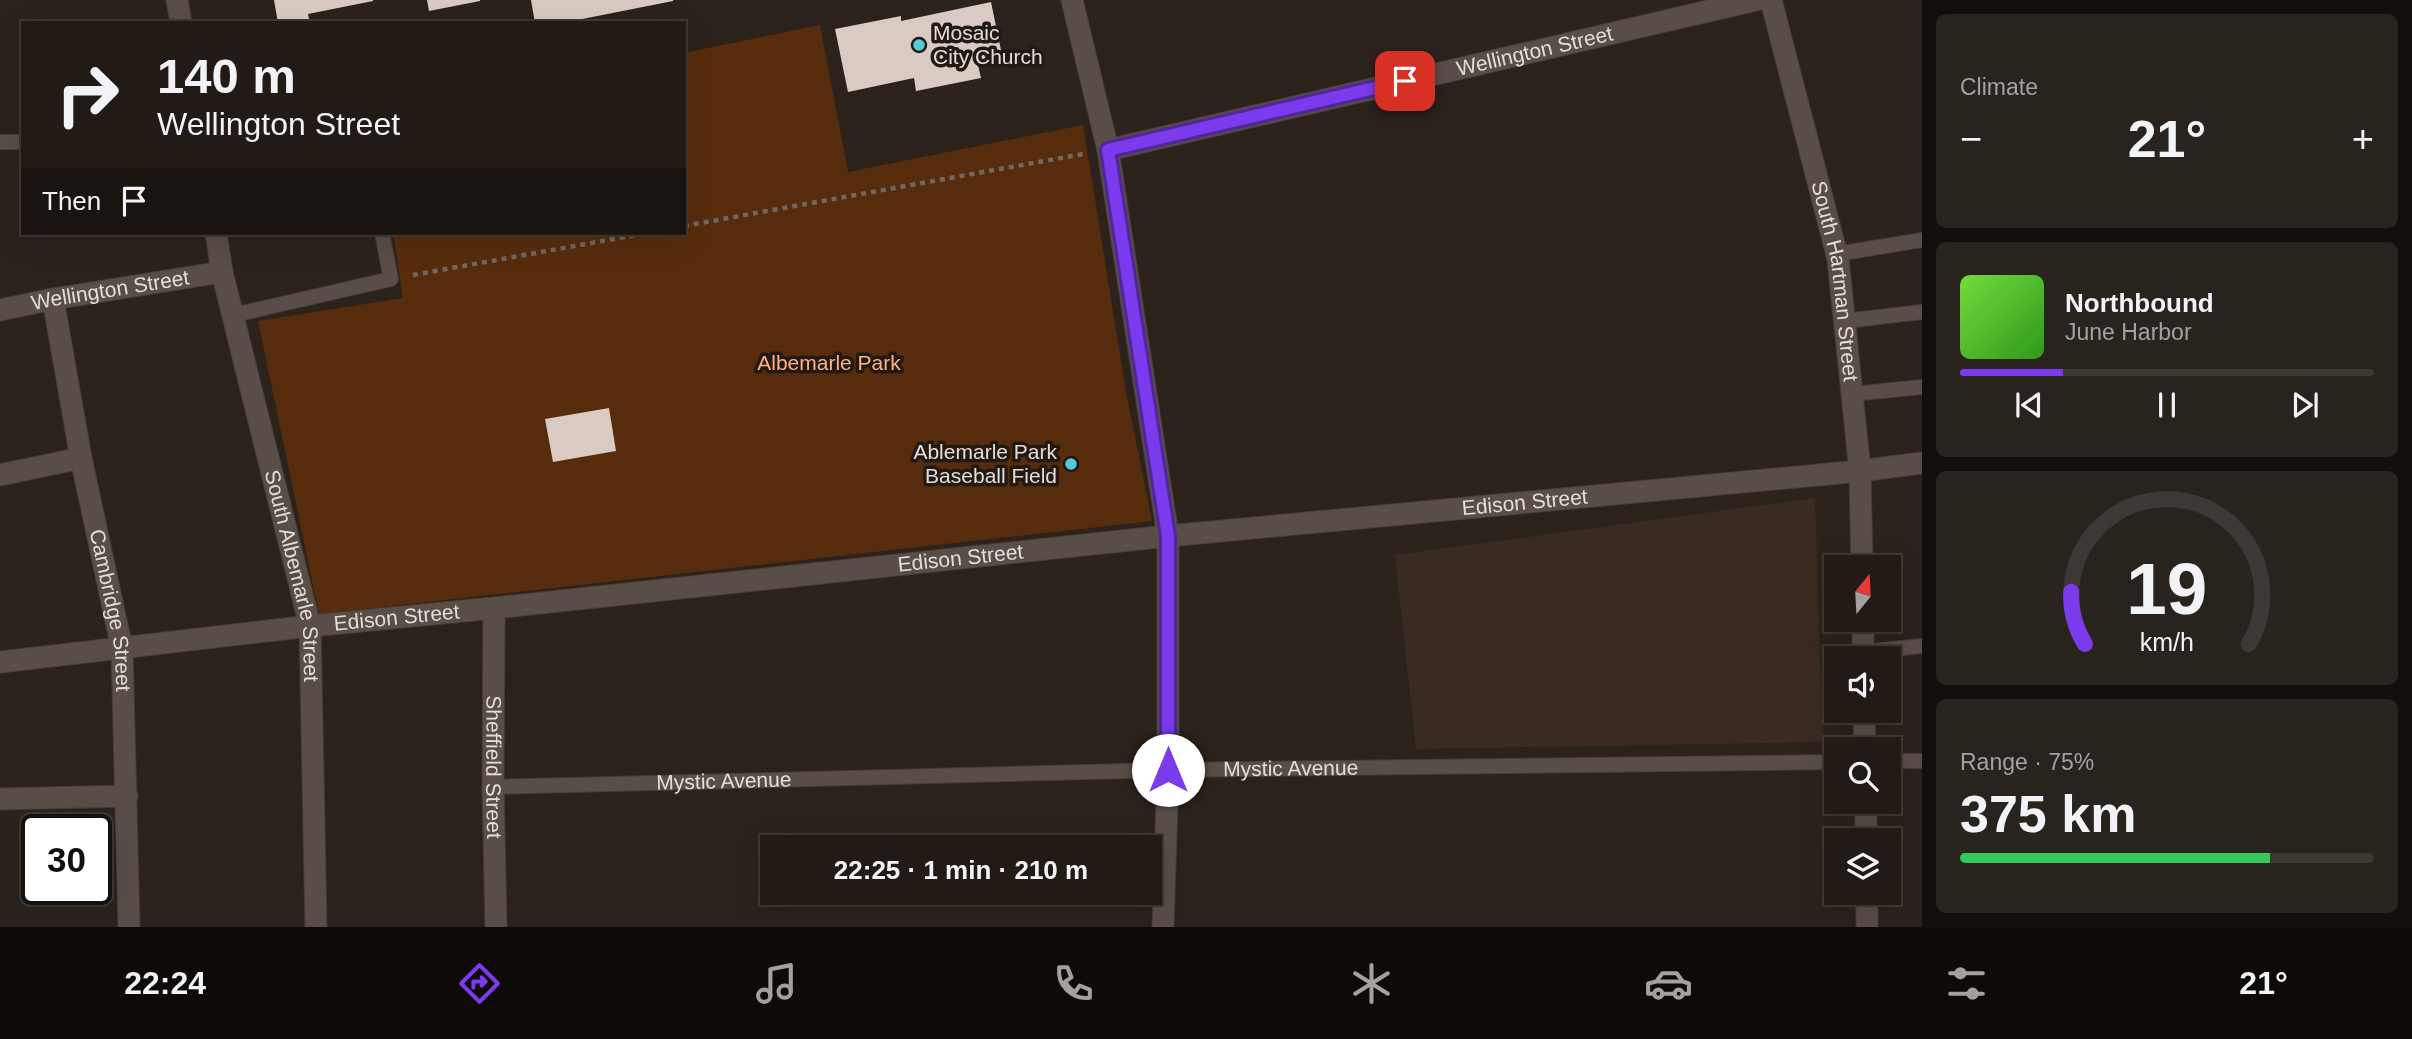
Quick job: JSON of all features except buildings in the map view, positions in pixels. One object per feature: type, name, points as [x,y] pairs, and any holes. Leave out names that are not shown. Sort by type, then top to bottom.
[{"type":"street","points":[[177,0],[181,21]]},
{"type":"street","points":[[1072,0],[1108,150],[1168,536],[1168,770],[1163,927]]},
{"type":"street","name":"Wellington Street","points":[[1108,150],[1756,0]]},
{"type":"street","name":"South Hartman Street","points":[[1771,0],[1837,254],[1860,471],[1862,555]]},
{"type":"street","name":"South Albemarle Street","points":[[216,235],[222,272],[310,626],[316,927]]},
{"type":"street","name":"Wellington Street","points":[[0,310],[222,272]]},
{"type":"street","name":"Cambridge Street","points":[[53,299],[81,458],[122,649],[130,927]]},
{"type":"street","points":[[0,475],[81,458]]},
{"type":"street","name":"Edison Street","points":[[0,662],[310,626],[1168,536],[1922,463]]},
{"type":"street","name":"Sheffield Street","points":[[494,608],[493,786],[496,927]]},
{"type":"street","points":[[0,799],[127,796]]},
{"type":"street","points":[[1867,905],[1867,927]]},
{"type":"lane","points":[[0,142],[21,142]]},
{"type":"lane","points":[[234,315],[391,279],[382,235]]},
{"type":"lane","points":[[1837,254],[1922,240]]},
{"type":"lane","points":[[1845,321],[1922,312]]},
{"type":"lane","points":[[1852,394],[1922,387]]},
{"type":"lane","points":[[1901,649],[1922,646]]},
{"type":"lane","points":[[1901,761],[1922,761]]},
{"type":"lane","name":"Mystic Avenue","points":[[493,786],[1168,770],[1824,762]]},
{"type":"path","points":[[686,226],[1108,150]]},
{"type":"path","points":[[391,279],[636,235]]},
{"type":"shaded area","points":[[1815,498],[1823,742],[1416,749],[1395,555]]},
{"type":"green space","name":"Albemarle Park","points":[[820,25],[848,172],[1083,125],[1126,392],[1152,521],[319,614],[258,321],[403,298],[393,235],[686,235],[686,53]]},
{"type":"place","name":"Mosaic City Church","points":[[919,45]]},
{"type":"place","name":"Ablemarle Park Baseball Field","points":[[1071,464]]},
{"type":"route","points":[[1168,770],[1168,536],[1108,150],[1405,81]]}]
